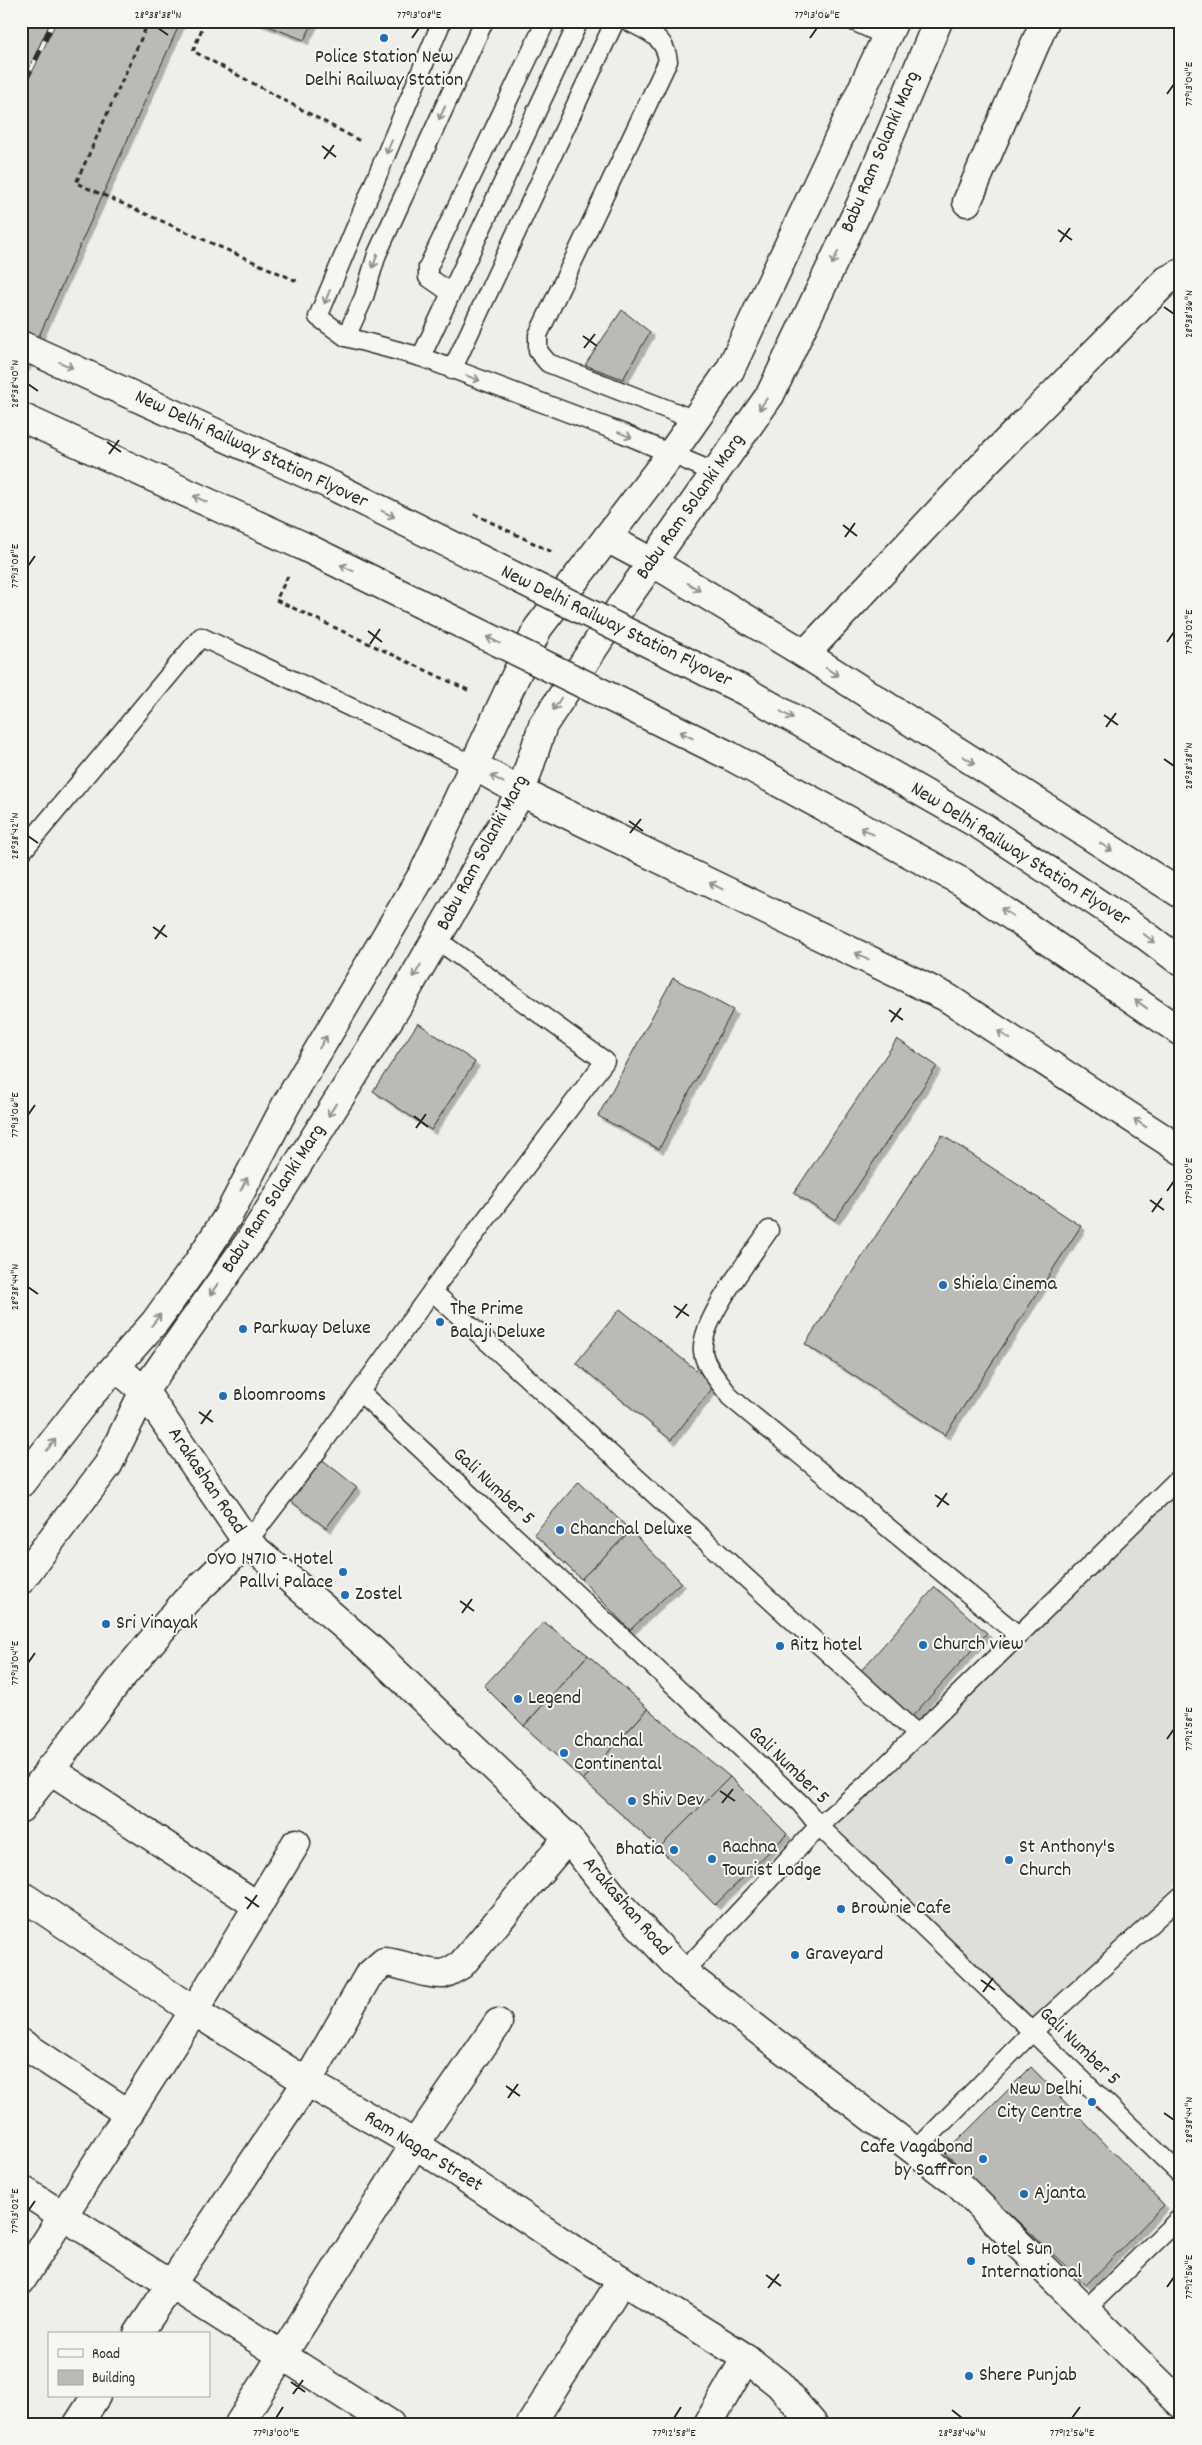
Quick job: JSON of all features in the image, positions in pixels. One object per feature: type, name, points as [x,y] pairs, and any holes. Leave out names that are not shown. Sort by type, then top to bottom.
[{"type":"main road","name":"Babu Ram Solanki Marg","points":[[21,1580],[108,1465],[144,1391],[249,1242],[398,1005],[521,792],[543,725],[652,562],[716,473],[774,386],[861,204],[938,21]]},
{"type":"main road","points":[[967,202],[1045,21]]},
{"type":"main road","name":"Babu Ram Solanki Marg","points":[[21,1483],[155,1322],[197,1264],[228,1216],[286,1105],[424,872],[538,628],[671,454],[730,370],[890,29]]},
{"type":"main road","points":[[805,654],[988,460],[1167,280],[1181,273]]},
{"type":"main road","name":"New Delhi Railway Station Flyover","points":[[21,345],[332,486],[745,691],[983,827],[1141,932],[1181,962]]},
{"type":"main road","points":[[21,417],[303,546],[730,756],[962,882],[1181,1032]]},
{"type":"main road","points":[[607,538],[652,562],[805,654],[1181,894]]},
{"type":"main road","points":[[473,765],[521,792],[946,997],[1181,1150]]},
{"type":"main road","name":"Arakashan Road","points":[[116,1367],[144,1391],[247,1542],[372,1650],[568,1838],[621,1906],[683,1972],[958,2185],[1181,2404]]},
{"type":"main road","points":[[21,1808],[118,1681],[186,1602],[247,1542]]},
{"type":"main road","points":[[49,1770],[258,1906]]},
{"type":"main road","points":[[139,2332],[307,2082],[368,1976],[384,1962],[397,1962],[427,1972],[444,1974],[461,1965],[568,1838]]},
{"type":"main road","points":[[21,2281],[64,2217],[194,2011],[296,1844]]},
{"type":"main road","name":"Ram Nagar Street","points":[[21,1895],[194,2011],[307,2082],[415,2144],[622,2280],[746,2358],[779,2384],[813,2424]]},
{"type":"main road","points":[[239,2424],[284,2356],[415,2144],[498,2023]]},
{"type":"main road","points":[[21,2043],[129,2114]]},
{"type":"main road","points":[[21,2189],[390,2424]]},
{"type":"main road","points":[[531,2424],[622,2280]]},
{"type":"main road","points":[[708,2424],[746,2358]]},
{"type":"main road","points":[[78,2424],[95,2398]]},
{"type":"lane","points":[[442,21],[318,317],[346,337],[421,358],[716,473]]},
{"type":"lane","points":[[346,337],[364,297],[378,254],[484,21]]},
{"type":"lane","points":[[451,293],[428,276],[428,267],[546,21]]},
{"type":"lane","points":[[421,358],[579,21]]},
{"type":"lane","points":[[452,370],[615,21]]},
{"type":"lane","points":[[628,21],[657,36],[666,48],[668,61],[538,335],[538,351],[548,363],[695,420]]},
{"type":"lane","points":[[853,21],[890,29]]},
{"type":"lane","points":[[21,853],[201,637],[473,765]]},
{"type":"lane","points":[[247,1542],[605,1061],[436,939]]},
{"type":"lane","points":[[769,1230],[710,1319],[703,1351],[710,1368],[730,1397],[1018,1635]]},
{"type":"lane","points":[[432,1291],[918,1735]]},
{"type":"lane","name":"Gali Number 5","points":[[360,1392],[801,1804],[819,1826],[1181,2175]]},
{"type":"lane","points":[[683,1972],[819,1826],[918,1735],[1181,1476]]},
{"type":"lane","points":[[915,2151],[1032,2032],[1181,1896]]},
{"type":"lane","points":[[1086,2309],[1181,2217]]},
{"type":"path","points":[[149,21],[76,183],[328,294]]},
{"type":"path","points":[[205,21],[193,51],[386,155]]},
{"type":"path","points":[[303,546],[276,600],[444,679]]},
{"type":"shaded area","points":[[1181,1485],[1181,1879],[1031,2026],[832,1823],[980,1687]]},
{"type":"building","points":[[21,21],[181,21],[25,367],[21,365]]},
{"type":"building","points":[[21,21],[51,21],[21,85]]},
{"type":"building","points":[[255,21],[314,21],[304,40]]},
{"type":"building","points":[[622,310],[650,332],[623,379],[585,365]]},
{"type":"building","points":[[673,978],[733,1010],[659,1149],[598,1116]]},
{"type":"building","points":[[418,1023],[475,1062],[431,1130],[373,1091]]},
{"type":"building","points":[[897,1039],[937,1066],[835,1220],[794,1193]]},
{"type":"building","name":"Shiela Cinema","points":[[942,1135],[1081,1226],[945,1435],[805,1344]]},
{"type":"building","points":[[620,1309],[715,1385],[671,1440],[576,1363]]},
{"type":"building","points":[[320,1458],[357,1487],[326,1528],[288,1499]]},
{"type":"building","points":[[579,1481],[631,1531],[581,1579],[534,1534]]},
{"type":"building","points":[[631,1531],[681,1582],[630,1630],[581,1579]]},
{"type":"building","points":[[935,1587],[987,1633],[909,1720],[858,1674]]},
{"type":"building","points":[[544,1622],[588,1655],[524,1726],[484,1686]]},
{"type":"building","points":[[588,1655],[648,1709],[583,1780],[524,1726]]},
{"type":"building","points":[[648,1709],[730,1777],[659,1848],[583,1780]]},
{"type":"building","points":[[730,1777],[787,1834],[715,1905],[659,1848]]},
{"type":"building","points":[[1031,2067],[1164,2205],[1086,2285],[945,2153]]},
{"type":"railway","points":[[21,90],[54,21]]},
{"type":"place","name":"Police Station New Delhi Railway Station","points":[[384,38]]},
{"type":"place","name":"Shiela Cinema","points":[[943,1285]]},
{"type":"place","name":"The Prime Balaji Deluxe","points":[[440,1322]]},
{"type":"place","name":"Parkway Deluxe","points":[[243,1329]]},
{"type":"place","name":"Bloomrooms","points":[[223,1396]]},
{"type":"place","name":"Chanchal Deluxe","points":[[560,1530]]},
{"type":"place","name":"OYO 14710 - Hotel Pallvi Palace","points":[[343,1572]]},
{"type":"place","name":"Zostel","points":[[345,1595]]},
{"type":"place","name":"Sri Vinayak","points":[[106,1624]]},
{"type":"place","name":"Church view","points":[[923,1645]]},
{"type":"place","name":"Ritz hotel","points":[[780,1646]]},
{"type":"place","name":"Legend","points":[[518,1699]]},
{"type":"place","name":"Chanchal Continental","points":[[564,1753]]},
{"type":"place","name":"Shiv Dev","points":[[632,1801]]},
{"type":"place","name":"Bhatia","points":[[674,1850]]},
{"type":"place","name":"Rachna Tourist Lodge","points":[[712,1859]]},
{"type":"place","name":"St Anthony's Church","points":[[1009,1860]]},
{"type":"place","name":"Brownie Cafe","points":[[841,1909]]},
{"type":"place","name":"Graveyard","points":[[795,1955]]},
{"type":"place","name":"New Delhi City Centre","points":[[1092,2102]]},
{"type":"place","name":"Cafe Vagabond by Saffron","points":[[983,2159]]},
{"type":"place","name":"Ajanta","points":[[1024,2194]]},
{"type":"place","name":"Hotel Sun International","points":[[971,2261]]},
{"type":"place","name":"Shere Punjab","points":[[969,2376]]}]
